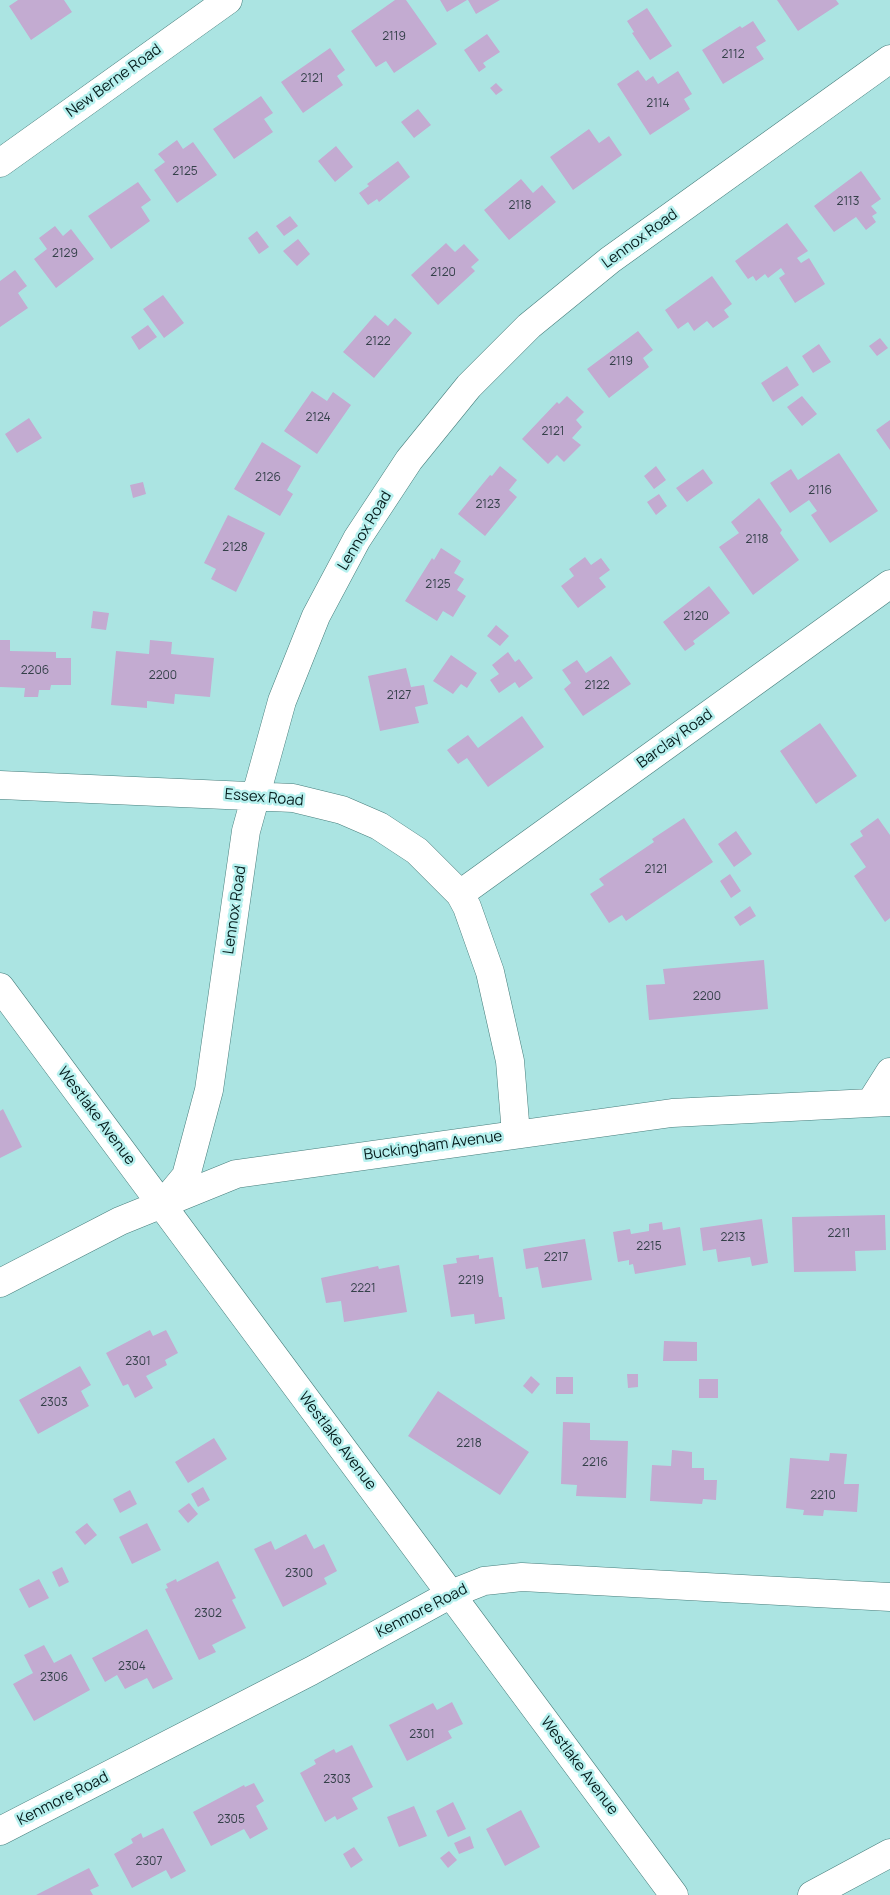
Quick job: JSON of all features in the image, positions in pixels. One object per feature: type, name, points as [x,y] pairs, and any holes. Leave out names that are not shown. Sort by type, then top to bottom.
[{"type":"street","name":"New Berne Road","points":[[0,163],[228,0]]},
{"type":"street","name":"Lennox Road","points":[[162,1205],[186,1176],[209,1090],[246,831],[282,701],[316,616],[358,539],[409,460],[469,386],[529,326],[610,260],[890,59]]},
{"type":"street","name":"Barclay Road","points":[[460,894],[890,584]]},
{"type":"street","name":"Essex Road","points":[[0,785],[293,798],[342,810],[379,826],[417,851],[460,894],[467,907],[490,972],[510,1062],[516,1134]]},
{"type":"street","name":"Westlake Avenue","points":[[0,987],[674,1895]]},
{"type":"street","points":[[880,1102],[890,1072]]},
{"type":"street","name":"Buckingham Avenue","points":[[0,1283],[120,1221],[236,1174],[672,1113],[880,1102]]},
{"type":"street","name":"Kenmore Road","points":[[0,1831],[311,1671],[451,1594],[484,1581],[522,1577],[890,1597]]},
{"type":"street","points":[[812,1895],[890,1853]]},
{"type":"building","points":[[18,0],[64,0],[72,12],[31,40],[9,6]]},
{"type":"building","points":[[395,0],[406,0],[437,44],[394,73],[386,61],[376,67],[351,31]]},
{"type":"building","points":[[440,0],[467,0],[447,12]]},
{"type":"building","points":[[468,0],[500,0],[476,14]]},
{"type":"building","points":[[777,0],[836,0],[839,4],[798,31]]},
{"type":"building","points":[[647,8],[672,46],[650,60],[632,33],[634,32],[627,21]]},
{"type":"building","points":[[753,21],[766,41],[756,47],[764,59],[723,84],[702,50],[740,26],[742,28]]},
{"type":"building","points":[[487,34],[500,52],[483,63],[486,67],[479,72],[464,50]]},
{"type":"building","points":[[330,48],[345,70],[337,76],[343,85],[303,113],[281,82]]},
{"type":"building","points":[[638,70],[646,81],[653,76],[658,84],[678,71],[692,94],[684,99],[690,109],[650,135],[617,84]]},
{"type":"building","points":[[496,83],[503,90],[496,95],[490,88]]},
{"type":"building","points":[[261,96],[273,113],[264,119],[273,132],[234,159],[213,129]]},
{"type":"building","points":[[418,109],[431,125],[414,138],[401,122]]},
{"type":"building","points":[[589,129],[599,143],[609,136],[622,155],[573,190],[550,157]]},
{"type":"building","points":[[177,140],[183,149],[193,142],[217,175],[177,203],[154,170],[165,162],[158,154]]},
{"type":"building","points":[[336,146],[353,167],[335,182],[318,161]]},
{"type":"building","points":[[398,161],[410,177],[379,202],[377,199],[368,205],[359,193],[369,186],[367,184]]},
{"type":"building","points":[[861,171],[881,199],[871,206],[877,213],[872,216],[876,222],[866,230],[856,217],[834,232],[814,206]]},
{"type":"building","points":[[521,179],[533,193],[542,185],[556,202],[509,240],[484,210]]},
{"type":"building","points":[[138,182],[151,200],[141,207],[150,221],[111,249],[88,216]]},
{"type":"building","points":[[290,216],[298,226],[284,236],[276,226]]},
{"type":"building","points":[[787,223],[808,251],[797,258],[801,263],[809,258],[825,284],[795,303],[779,278],[785,274],[781,268],[768,278],[765,274],[756,281],[753,276],[748,279],[735,261]]},
{"type":"building","points":[[55,226],[63,236],[71,229],[94,259],[56,288],[34,259],[47,249],[39,238]]},
{"type":"building","points":[[257,231],[269,247],[259,254],[248,238]]},
{"type":"building","points":[[298,239],[310,254],[297,266],[283,251]]},
{"type":"building","points":[[446,243],[455,252],[464,244],[479,260],[471,267],[475,271],[438,305],[411,275]]},
{"type":"building","points":[[15,270],[27,286],[18,293],[28,308],[0,327],[0,281]]},
{"type":"building","points":[[712,276],[732,304],[724,310],[729,317],[713,328],[707,321],[694,331],[688,322],[678,329],[665,310]]},
{"type":"building","points":[[163,295],[184,323],[164,338],[143,309]]},
{"type":"building","points":[[375,315],[388,326],[395,318],[412,333],[374,378],[343,352]]},
{"type":"building","points":[[148,325],[157,337],[139,350],[131,337]]},
{"type":"building","points":[[638,331],[653,350],[643,358],[649,367],[609,398],[587,369]]},
{"type":"building","points":[[880,338],[888,348],[877,356],[869,346]]},
{"type":"building","points":[[819,344],[831,362],[813,373],[802,356]]},
{"type":"building","points":[[787,366],[799,385],[773,402],[761,383]]},
{"type":"building","points":[[312,391],[327,401],[333,392],[351,405],[317,454],[284,431]]},
{"type":"building","points":[[567,396],[584,412],[576,420],[582,427],[572,438],[581,445],[564,462],[557,455],[548,464],[522,439],[557,402],[559,404]]},
{"type":"building","points":[[802,396],[817,414],[802,426],[787,407]]},
{"type":"building","points":[[29,418],[42,438],[17,453],[5,434]]},
{"type":"building","points":[[890,420],[890,450],[876,430]]},
{"type":"building","points":[[262,442],[301,466],[287,490],[293,494],[280,516],[234,489]]},
{"type":"building","points":[[839,453],[878,511],[830,543],[811,515],[817,511],[809,500],[790,513],[770,483],[791,469],[798,480]]},
{"type":"building","points":[[500,466],[517,480],[509,490],[517,497],[485,536],[458,514],[490,475],[492,476]]},
{"type":"building","points":[[656,466],[666,480],[654,489],[644,476]]},
{"type":"building","points":[[703,469],[713,483],[687,502],[676,488]]},
{"type":"building","points":[[143,482],[146,494],[133,498],[130,485]]},
{"type":"building","points":[[659,494],[667,506],[656,515],[647,502]]},
{"type":"building","points":[[759,498],[782,530],[780,533],[799,560],[753,595],[719,547],[739,533],[731,522]]},
{"type":"building","points":[[228,515],[265,533],[236,592],[211,579],[216,569],[204,563]]},
{"type":"building","points":[[441,548],[461,561],[454,573],[464,579],[457,590],[466,596],[453,617],[443,611],[437,621],[405,601],[432,558],[434,560]]},
{"type":"building","points":[[585,557],[591,565],[601,558],[610,570],[599,578],[606,587],[578,608],[561,586],[574,576],[569,569]]},
{"type":"building","points":[[709,586],[730,613],[693,641],[695,644],[685,651],[663,622]]},
{"type":"building","points":[[93,611],[109,613],[106,630],[91,628]]},
{"type":"building","points":[[496,625],[509,636],[500,646],[487,636]]},
{"type":"building","points":[[0,640],[10,640],[10,651],[56,652],[56,658],[71,658],[71,685],[51,685],[50,690],[39,690],[38,697],[24,697],[25,688],[0,687]]},
{"type":"building","points":[[150,640],[172,642],[171,654],[214,658],[210,697],[175,694],[174,704],[147,701],[147,708],[111,705],[116,651],[149,654]]},
{"type":"building","points":[[508,652],[515,662],[519,659],[533,678],[519,688],[515,682],[499,693],[490,680],[499,674],[492,665]]},
{"type":"building","points":[[451,655],[477,673],[467,688],[461,684],[453,694],[433,681]]},
{"type":"building","points":[[611,656],[631,684],[583,716],[564,689],[571,683],[562,670],[577,660],[586,673]]},
{"type":"building","points":[[406,668],[411,687],[424,685],[428,704],[415,707],[419,723],[380,731],[368,676]]},
{"type":"building","points":[[522,716],[544,747],[488,787],[467,758],[458,764],[447,750],[468,735],[478,748]]},
{"type":"building","points":[[820,723],[857,776],[816,804],[780,751]]},
{"type":"building","points":[[684,818],[713,862],[626,921],[622,915],[609,923],[590,894],[604,885],[599,879],[654,842],[652,839]]},
{"type":"building","points":[[878,818],[890,835],[890,918],[885,922],[854,876],[866,867],[850,844],[863,836],[860,831]]},
{"type":"building","points":[[736,831],[752,854],[734,867],[718,844]]},
{"type":"building","points":[[730,874],[741,891],[731,898],[720,881]]},
{"type":"building","points":[[750,906],[756,916],[740,926],[734,917]]},
{"type":"building","points":[[764,960],[768,1009],[649,1020],[646,985],[665,984],[663,969]]},
{"type":"building","points":[[3,1109],[22,1147],[0,1158],[0,1111]]},
{"type":"building","points":[[885,1215],[886,1250],[855,1251],[856,1271],[794,1272],[792,1217]]},
{"type":"building","points":[[762,1219],[768,1263],[752,1266],[750,1257],[718,1262],[716,1249],[703,1251],[700,1228]]},
{"type":"building","points":[[662,1222],[663,1230],[680,1227],[686,1265],[635,1274],[633,1264],[629,1265],[629,1260],[618,1262],[613,1232],[630,1229],[631,1234],[649,1231],[649,1224]]},
{"type":"building","points":[[585,1239],[592,1280],[542,1288],[538,1267],[526,1269],[523,1249]]},
{"type":"building","points":[[479,1255],[479,1259],[493,1257],[499,1297],[502,1297],[505,1319],[475,1324],[474,1314],[451,1317],[443,1265],[457,1263],[456,1258]]},
{"type":"building","points":[[399,1265],[407,1312],[344,1322],[341,1301],[326,1303],[321,1278],[378,1266],[379,1269]]},
{"type":"building","points":[[150,1330],[153,1336],[166,1330],[178,1353],[165,1360],[167,1365],[146,1376],[153,1388],[135,1398],[128,1384],[123,1386],[106,1353]]},
{"type":"building","points":[[664,1341],[697,1342],[697,1361],[663,1361]]},
{"type":"building","points":[[80,1366],[91,1385],[81,1391],[89,1406],[38,1434],[19,1400]]},
{"type":"building","points":[[627,1374],[638,1374],[638,1387],[628,1388]]},
{"type":"building","points":[[531,1376],[540,1384],[532,1394],[523,1386]]},
{"type":"building","points":[[556,1377],[573,1377],[573,1394],[556,1394]]},
{"type":"building","points":[[699,1379],[718,1379],[718,1398],[699,1398]]},
{"type":"building","points":[[438,1391],[529,1452],[500,1495],[408,1436]]},
{"type":"building","points":[[563,1422],[590,1423],[590,1440],[628,1441],[626,1498],[576,1496],[577,1485],[561,1484]]},
{"type":"building","points":[[214,1438],[227,1459],[188,1483],[175,1462]]},
{"type":"building","points":[[672,1450],[692,1452],[692,1468],[704,1468],[704,1480],[717,1480],[716,1500],[703,1499],[702,1504],[650,1501],[652,1465],[671,1466]]},
{"type":"building","points":[[830,1453],[847,1454],[844,1484],[859,1484],[857,1512],[824,1510],[823,1516],[803,1515],[804,1510],[786,1508],[790,1458],[829,1461]]},
{"type":"building","points":[[203,1487],[210,1500],[198,1507],[191,1494]]},
{"type":"building","points":[[130,1490],[137,1504],[120,1513],[113,1499]]},
{"type":"building","points":[[189,1503],[198,1514],[188,1523],[178,1511]]},
{"type":"building","points":[[87,1523],[97,1535],[85,1545],[75,1532]]},
{"type":"building","points":[[147,1523],[161,1550],[132,1564],[119,1537]]},
{"type":"building","points":[[306,1534],[314,1549],[324,1544],[337,1571],[324,1578],[327,1584],[283,1607],[254,1549],[271,1541],[275,1550]]},
{"type":"building","points":[[218,1561],[236,1598],[232,1600],[246,1628],[212,1645],[216,1652],[199,1660],[165,1589],[168,1588],[166,1584],[176,1579],[177,1582]]},
{"type":"building","points":[[62,1567],[69,1582],[59,1587],[52,1572]]},
{"type":"building","points":[[39,1579],[49,1598],[29,1608],[19,1589]]},
{"type":"building","points":[[147,1629],[173,1679],[153,1689],[147,1678],[125,1689],[117,1675],[105,1682],[92,1658]]},
{"type":"building","points":[[44,1645],[54,1663],[71,1654],[90,1690],[34,1721],[13,1684],[33,1673],[24,1655]]},
{"type":"building","points":[[452,1702],[463,1724],[448,1731],[452,1738],[407,1761],[389,1725],[433,1703],[437,1710]]},
{"type":"building","points":[[352,1745],[373,1787],[352,1798],[358,1809],[337,1820],[335,1816],[325,1822],[300,1773],[316,1764],[314,1760],[334,1749],[336,1753]]},
{"type":"building","points":[[254,1783],[264,1801],[256,1806],[268,1829],[250,1839],[244,1829],[211,1846],[193,1812],[244,1785],[245,1787]]},
{"type":"building","points":[[453,1802],[466,1829],[448,1837],[436,1811]]},
{"type":"building","points":[[414,1806],[427,1836],[399,1847],[387,1817]]},
{"type":"building","points":[[521,1810],[540,1847],[505,1866],[486,1829]]},
{"type":"building","points":[[163,1828],[186,1871],[171,1879],[166,1870],[132,1888],[114,1854],[133,1843],[131,1839],[141,1833],[143,1838]]},
{"type":"building","points":[[470,1836],[474,1848],[459,1854],[454,1843]]},
{"type":"building","points":[[354,1847],[363,1860],[351,1868],[343,1854]]},
{"type":"building","points":[[449,1851],[457,1860],[448,1868],[440,1858]]},
{"type":"building","points":[[89,1868],[99,1886],[90,1890],[93,1895],[36,1895]]}]
